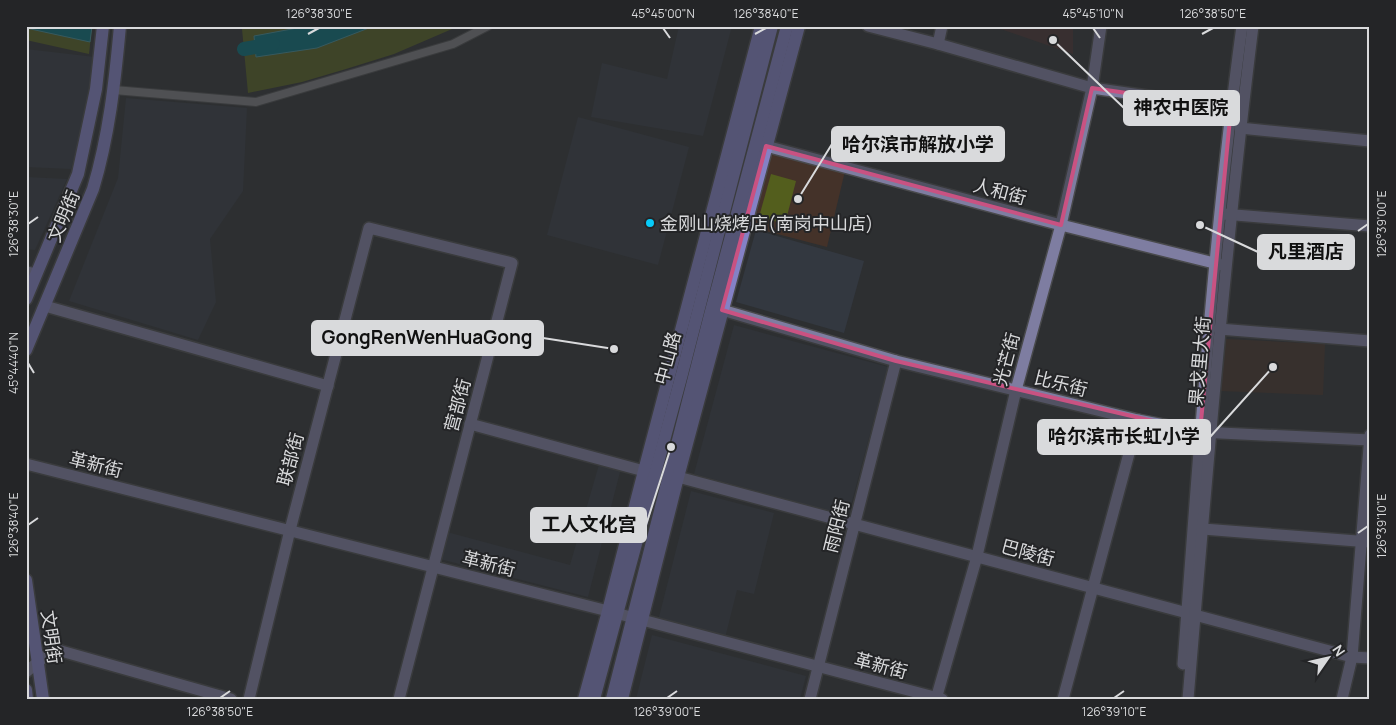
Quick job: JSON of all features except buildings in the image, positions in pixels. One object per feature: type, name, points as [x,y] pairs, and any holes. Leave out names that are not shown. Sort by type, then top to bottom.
[{"type":"main road","name":"文明街","points":[[26,299],[31,273],[78,174],[96,89],[102,26]]},
{"type":"main road","name":"文明街","points":[[26,350],[93,189],[101,164],[114,90],[120,26]]},
{"type":"main road","points":[[584,699],[612,612],[644,471],[761,26]]},
{"type":"main road","name":"中山路","points":[[594,699],[612,612],[682,374],[772,26]]},
{"type":"main road","name":"中山路","points":[[612,699],[637,619],[787,26]]},
{"type":"main road","points":[[622,699],[637,619],[678,477],[799,26]]},
{"type":"main road","name":"文明街","points":[[26,580],[43,699]]},
{"type":"main road","points":[[26,690],[27,699]]},
{"type":"street","points":[[114,90],[256,102],[452,44],[488,26]]},
{"type":"street","points":[[868,26],[1092,88],[1231,108]]},
{"type":"street","points":[[938,44],[942,26]]},
{"type":"street","name":"光芒街","points":[[938,698],[977,557],[1016,390],[1061,225],[1092,88],[1101,26]]},
{"type":"street","name":"果戈里大街","points":[[1181,699],[1203,529],[1205,432],[1219,329],[1219,214],[1242,26]]},
{"type":"street","name":"果戈里大街","points":[[1188,699],[1191,614],[1220,265],[1231,215],[1253,26]]},
{"type":"street","points":[[1240,128],[1370,141]]},
{"type":"street","name":"人和街","points":[[766,146],[1061,225],[1220,265]]},
{"type":"street","points":[[1219,214],[1370,226]]},
{"type":"street","name":"联部街","points":[[249,699],[290,530],[370,228]]},
{"type":"street","name":"营部街","points":[[370,228],[512,263],[399,699]]},
{"type":"street","points":[[45,306],[328,386]]},
{"type":"street","name":"比乐街","points":[[722,310],[896,361],[1138,420],[1205,432],[1370,440]]},
{"type":"street","points":[[1219,329],[1370,341]]},
{"type":"street","name":"雨阳街","points":[[810,699],[896,361]]},
{"type":"street","points":[[1063,699],[1138,420]]},
{"type":"street","points":[[470,424],[644,471]]},
{"type":"street","points":[[1342,699],[1352,657],[1366,542],[1370,435]]},
{"type":"street","name":"革新街","points":[[26,464],[433,566],[938,698]]},
{"type":"street","name":"巴陵街","points":[[678,477],[1352,657],[1370,658]]},
{"type":"street","points":[[1203,529],[1366,542]]},
{"type":"street","points":[[26,672],[54,649],[231,699]]},
{"type":"highlighted area","points":[[1092,88],[1231,108],[1200,432],[896,361],[722,310],[766,146],[1061,225]]},
{"type":"shaded area","points":[[679,26],[732,26],[703,136],[591,117],[602,63],[667,79]]},
{"type":"shaded area","points":[[995,26],[1073,26],[1073,54],[995,27]]},
{"type":"shaded area","points":[[26,49],[95,57],[84,122],[71,169],[26,167]]},
{"type":"shaded area","points":[[126,98],[247,108],[243,191],[210,239],[216,302],[198,340],[69,301],[118,178]]},
{"type":"shaded area","points":[[578,117],[689,147],[658,265],[547,235]]},
{"type":"shaded area","points":[[769,152],[845,171],[827,247],[751,227]]},
{"type":"shaded area","points":[[26,177],[67,179],[35,250],[26,249]]},
{"type":"shaded area","points":[[756,230],[864,261],[844,333],[736,302]]},
{"type":"shaded area","points":[[734,325],[888,367],[848,516],[694,474]]},
{"type":"shaded area","points":[[1225,339],[1325,344],[1323,395],[1221,391]]},
{"type":"shaded area","points":[[600,461],[621,468],[588,597],[440,559],[447,532],[570,565]]},
{"type":"shaded area","points":[[691,491],[774,513],[754,594],[737,590],[725,638],[658,621]]},
{"type":"shaded area","points":[[652,635],[806,676],[800,699],[636,699]]},
{"type":"green space","points":[[26,26],[92,26],[89,54],[26,40]]},
{"type":"green space","points":[[256,26],[459,26],[394,54],[302,82],[248,93],[242,29]]},
{"type":"green space","points":[[771,174],[796,181],[785,224],[759,217]]},
{"type":"water","points":[[26,26],[92,26],[90,42],[26,28]]},
{"type":"water","points":[[308,26],[374,26],[317,48],[256,57],[254,36]]},
{"type":"waterway","points":[[244,49],[273,44]]},
{"type":"place","name":"神农中医院","points":[[1053,40]]},
{"type":"place","name":"哈尔滨市解放小学","points":[[798,199]]},
{"type":"place","name":"金刚山烧烤店(南岗中山店)","points":[[650,223]]},
{"type":"place","name":"凡里酒店","points":[[1200,225]]},
{"type":"place","name":"GongRenWenHuaGong","points":[[614,349]]},
{"type":"place","name":"哈尔滨市长虹小学","points":[[1273,367]]},
{"type":"place","name":"工人文化宫","points":[[671,447]]}]
